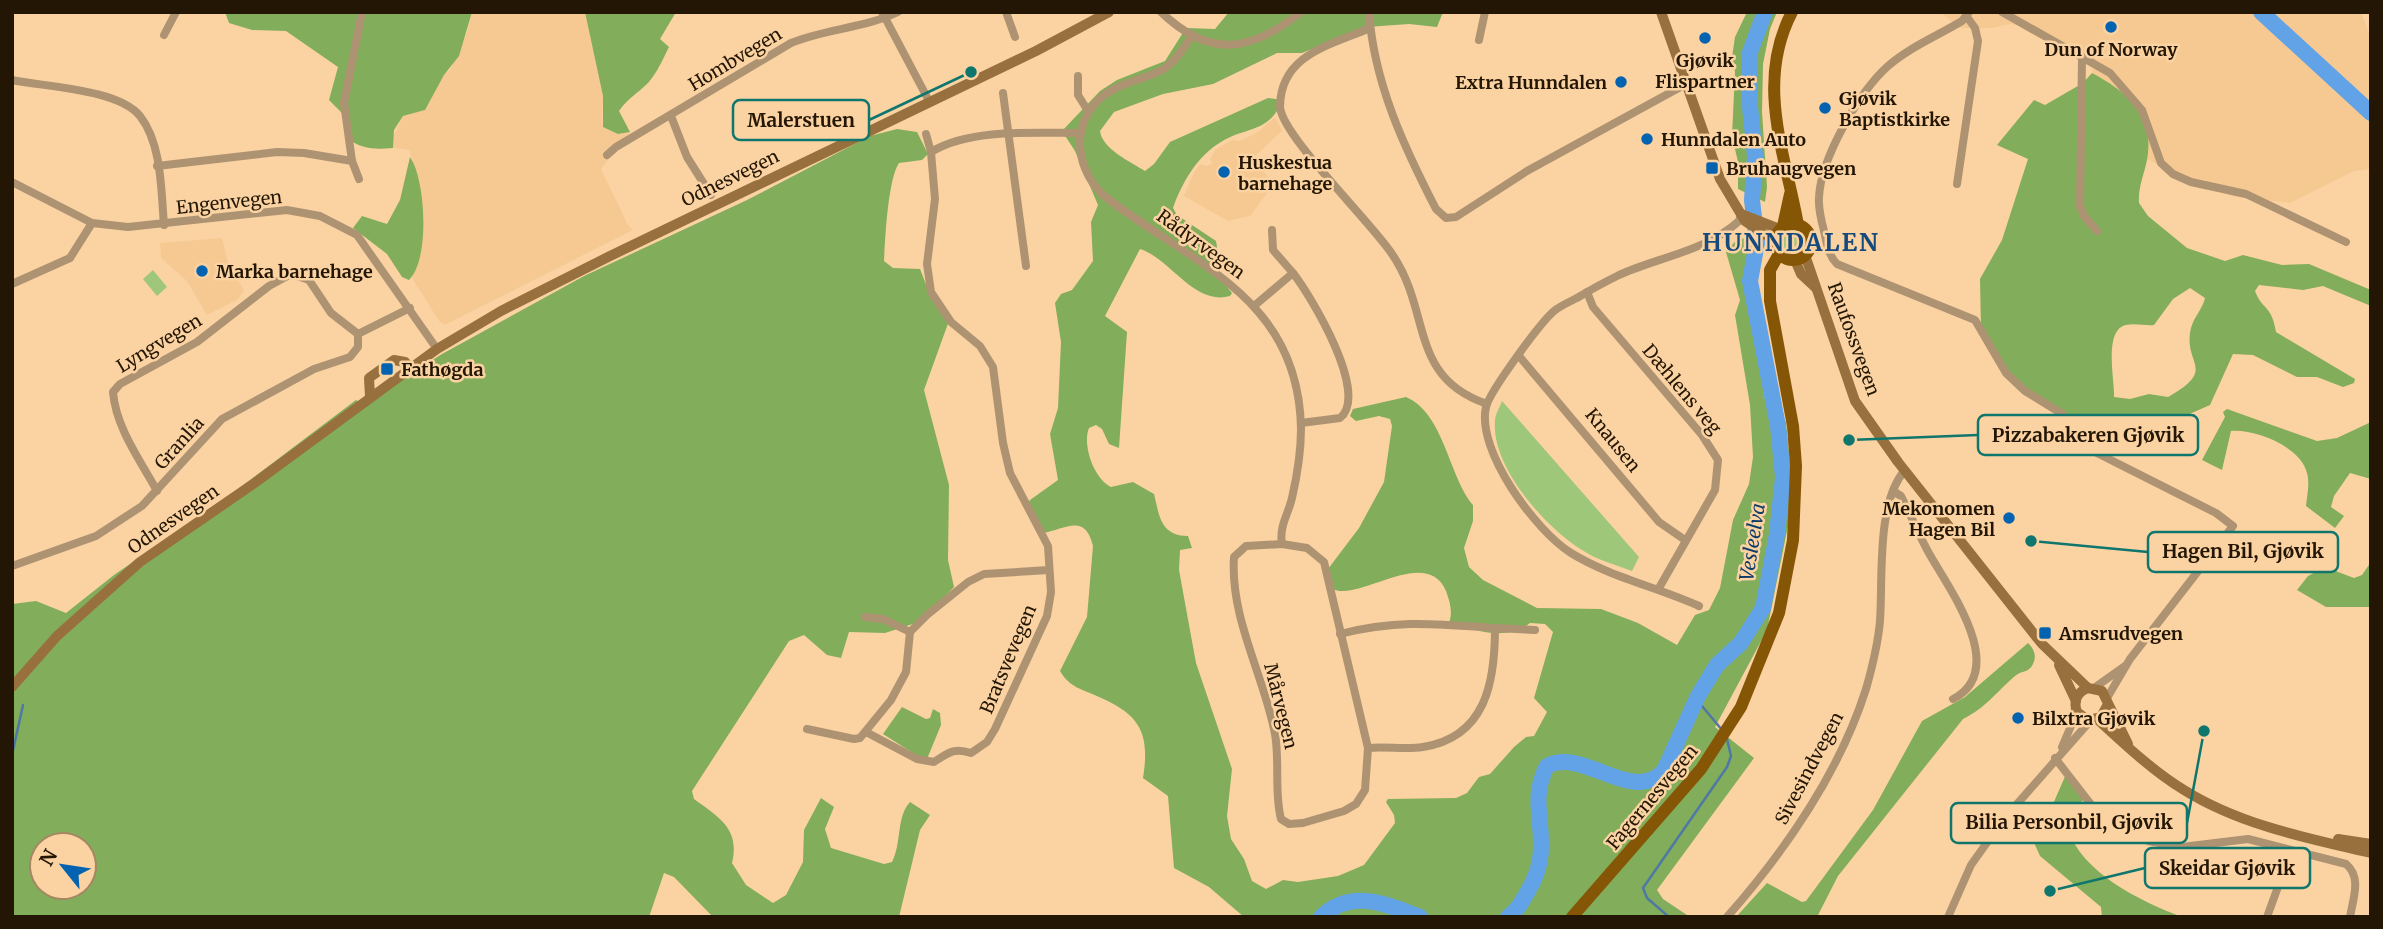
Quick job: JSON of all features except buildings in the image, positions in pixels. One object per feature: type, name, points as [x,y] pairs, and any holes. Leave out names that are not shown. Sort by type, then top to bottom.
[{"type":"main road","name":"Odnesvegen","points":[[12,687],[57,636],[141,562],[256,482],[437,349],[584,269],[1036,51],[1109,12]]},
{"type":"main road","points":[[1661,12],[1720,179],[1741,214],[1786,246]]},
{"type":"main road","points":[[1786,246],[1798,225],[1777,135],[1773,95],[1777,51],[1792,12]]},
{"type":"main road","name":"Fagernesvegen","points":[[1572,917],[1701,769],[1741,707],[1779,613],[1793,540],[1796,466],[1793,426],[1770,301],[1770,282],[1771,265],[1786,246],[1790,194]]},
{"type":"main road","points":[[1786,246],[1810,238],[1805,229],[1798,225]]},
{"type":"main road","name":"Raufossvegen","points":[[1786,246],[1815,288],[1855,401],[1905,470],[2058,663],[2107,702],[2128,744]]},
{"type":"main road","points":[[369,397],[369,378],[374,372],[394,360],[405,362],[410,368]]},
{"type":"main road","name":"Raufossvegen","points":[[2058,663],[2077,706],[2184,791],[2217,808],[2268,828],[2371,853]]},
{"type":"main road","points":[[2077,706],[2080,692],[2091,688]]},
{"type":"main road","points":[[2094,719],[2107,702]]},
{"type":"main road","name":"Raufossvegen","points":[[2256,822],[2371,844]]},
{"type":"street","points":[[164,35],[176,12]]},
{"type":"street","points":[[359,179],[352,161],[344,103],[362,12]]},
{"type":"street","name":"Hombvegen","points":[[607,155],[791,43],[820,32],[898,12]]},
{"type":"street","points":[[1006,12],[1015,37]]},
{"type":"street","points":[[1161,12],[1191,37],[1214,44],[1243,43],[1273,31],[1301,12]]},
{"type":"street","points":[[1369,12],[1370,28],[1392,119],[1436,209],[1451,219],[1533,167],[1686,85]]},
{"type":"street","points":[[1479,40],[1485,12]]},
{"type":"street","points":[[2002,12],[2110,73],[2143,110],[2161,163],[2173,174],[2191,182],[2246,194],[2346,242]]},
{"type":"street","points":[[1957,184],[1969,119],[1978,41],[1968,14],[1908,51],[1874,82],[1851,113],[1825,175],[1819,196],[1820,214],[1832,259],[1845,268],[1975,320],[2006,373],[2025,391],[2064,415],[2089,449],[2216,513],[2233,526],[2127,664],[2107,702]]},
{"type":"street","points":[[884,15],[929,101]]},
{"type":"street","points":[[1370,28],[1297,62],[1282,90],[1281,115],[1296,139],[1393,255],[1408,281],[1426,350],[1437,372],[1454,387],[1487,404]]},
{"type":"street","points":[[1078,76],[1078,95],[1088,111],[1101,97],[1114,89],[1171,64],[1191,37]]},
{"type":"street","points":[[2082,57],[2080,206],[2084,216],[2097,231]]},
{"type":"street","points":[[12,80],[113,99],[139,115],[152,140],[164,225]]},
{"type":"street","points":[[1003,93],[1026,266]]},
{"type":"street","name":"Rådyrvegen","points":[[1088,111],[1080,133],[1083,166],[1094,186],[1109,200],[1218,272],[1265,320],[1290,369],[1301,423],[1291,502],[1280,533],[1282,544]]},
{"type":"street","points":[[671,116],[687,157],[711,195]]},
{"type":"street","points":[[931,152],[952,143],[1009,133],[1080,133]]},
{"type":"street","name":"Bratsvevegen","points":[[866,732],[908,755],[934,762],[952,750],[959,748],[971,753],[979,749],[995,729],[1047,616],[1048,545],[1044,532],[1010,472],[993,367],[980,346],[951,322],[931,292],[927,264],[935,200],[931,152],[926,134]]},
{"type":"street","points":[[157,166],[277,152],[304,153],[352,161]]},
{"type":"street","name":"Engenvegen","points":[[13,186],[92,223],[128,227],[286,210],[320,216],[357,235],[437,349]]},
{"type":"street","points":[[1699,606],[1659,588],[1594,566],[1569,552],[1541,527],[1520,503],[1504,476],[1490,440],[1485,416],[1487,404],[1554,311],[1619,275],[1711,241],[1739,221],[1741,214]]},
{"type":"street","points":[[12,284],[70,258],[92,223]]},
{"type":"street","points":[[1272,230],[1273,250],[1310,295],[1335,343],[1348,406],[1340,418],[1301,423]]},
{"type":"street","points":[[1254,306],[1293,272]]},
{"type":"street","name":"Lyngvegen","points":[[157,491],[125,435],[114,407],[113,392],[120,384],[197,342],[269,286],[291,274],[309,280],[331,313],[358,334]]},
{"type":"street","name":"Dæhlens veg","points":[[1587,292],[1592,307],[1702,435],[1718,460],[1719,475],[1715,490],[1659,588]]},
{"type":"street","points":[[358,334],[410,308]]},
{"type":"street","name":"Granlia","points":[[12,566],[96,536],[142,506],[222,419],[314,369],[350,357],[358,347],[358,334]]},
{"type":"street","name":"Knausen","points":[[1519,356],[1659,522],[1685,540]]},
{"type":"street","name":"Sivesindvegen","points":[[1727,917],[1786,844],[1846,739],[1866,688],[1880,623],[1882,554],[1894,491],[1905,470]]},
{"type":"street","points":[[1894,491],[1901,496],[1929,554],[1955,595],[1976,650],[1972,681],[1965,692],[1953,699]]},
{"type":"street","name":"Mårvegen","points":[[1282,544],[1307,548],[1324,562],[1368,748],[1365,790],[1356,804],[1344,811],[1303,823],[1289,824],[1281,819],[1275,737],[1267,701],[1246,640],[1233,572],[1234,557],[1246,546],[1282,544]]},
{"type":"street","points":[[807,729],[854,740],[866,732],[891,700],[906,672],[910,632],[968,582],[984,574],[1049,570]]},
{"type":"street","points":[[865,617],[883,619],[910,632]]},
{"type":"street","points":[[1340,634],[1374,625],[1411,622],[1535,630]]},
{"type":"street","points":[[1368,748],[1420,747],[1439,743],[1469,723],[1488,696],[1494,673],[1496,628]]},
{"type":"street","points":[[2091,688],[2127,664]]},
{"type":"street","points":[[2061,750],[2077,706]]},
{"type":"street","points":[[1948,917],[1971,865],[2003,820],[2061,750],[2094,719]]},
{"type":"street","points":[[2055,758],[2103,820],[2148,841],[2182,847],[2248,839],[2340,862],[2350,868],[2356,882],[2350,917]]},
{"type":"street","points":[[2267,917],[2291,851]]},
{"type":"shaded area","points":[[472,12],[585,12],[603,96],[602,124],[618,134],[630,132],[601,169],[628,225],[633,230],[445,325],[439,321],[412,278],[423,235],[420,183],[409,150],[393,148],[393,138],[403,116],[425,110],[444,75],[450,70],[467,33]]},
{"type":"shaded area","points":[[1940,12],[2361,12],[2371,38],[2371,169],[2354,171],[2290,203],[2235,197],[2179,176],[2147,159],[2149,148],[2127,94],[2092,73],[2093,66],[2019,26],[2011,24],[1992,28],[1960,28]]},
{"type":"shaded area","points":[[1275,117],[1282,131],[1253,158],[1274,184],[1250,216],[1228,221],[1184,196],[1194,172],[1200,164],[1207,166],[1212,163],[1210,159],[1216,149],[1232,140],[1240,141],[1258,132]]},
{"type":"shaded area","points":[[222,238],[228,262],[244,291],[237,300],[207,315],[187,281],[161,258],[160,243]]},
{"type":"green space","points":[[225,12],[472,12],[459,56],[444,75],[425,110],[403,116],[394,130],[393,148],[376,149],[351,141],[344,115],[329,100],[338,67],[286,31],[252,30],[229,23]]},
{"type":"green space","points":[[585,12],[676,12],[660,39],[669,47],[657,70],[648,83],[619,111],[630,132],[618,134],[603,127],[603,96]]},
{"type":"green space","points":[[1229,12],[1443,12],[1437,27],[1409,24],[1367,27],[1302,53],[1277,53],[1213,84],[1163,94],[1114,112],[1100,131],[1111,149],[1145,171],[1154,164],[1170,142],[1268,98],[1283,100],[1271,119],[1264,124],[1212,148],[1186,180],[1173,208],[1177,215],[1216,241],[1218,253],[1211,267],[1232,293],[1230,296],[1217,297],[1205,294],[1151,254],[1140,249],[1105,316],[1127,332],[1119,448],[1109,444],[1102,429],[1096,425],[1089,428],[1087,435],[1091,461],[1105,483],[1111,487],[1133,482],[1154,494],[1166,528],[1179,535],[1188,536],[1192,548],[1180,550],[1179,570],[1196,663],[1232,769],[1227,816],[1231,839],[1244,859],[1252,881],[1266,889],[1283,880],[1298,882],[1338,876],[1364,865],[1395,823],[1394,815],[1386,802],[1388,799],[1456,798],[1467,793],[1479,777],[1490,774],[1514,747],[1526,737],[1534,736],[1547,712],[1534,698],[1553,632],[1545,624],[1530,623],[1511,632],[1490,633],[1449,623],[1451,607],[1446,591],[1436,578],[1423,573],[1390,578],[1357,589],[1342,591],[1331,588],[1328,569],[1359,528],[1384,482],[1392,426],[1390,419],[1379,416],[1356,421],[1350,416],[1353,409],[1406,397],[1419,405],[1429,417],[1473,505],[1473,521],[1464,548],[1469,567],[1483,580],[1537,608],[1601,609],[1638,623],[1677,645],[1695,615],[1709,610],[1720,588],[1733,520],[1749,484],[1753,457],[1750,405],[1735,315],[1740,300],[1726,252],[1739,237],[1752,242],[1748,265],[1753,329],[1765,400],[1786,422],[1791,477],[1789,521],[1767,630],[1715,727],[1754,758],[1657,890],[1663,899],[1690,917],[1244,917],[1209,887],[1174,868],[1168,796],[1143,778],[1145,749],[1139,728],[1133,719],[1113,704],[1072,685],[1060,671],[1087,617],[1093,546],[1085,529],[1079,526],[1043,533],[1026,507],[1030,500],[1058,480],[1050,434],[1058,408],[1061,342],[1055,303],[1061,294],[1072,290],[1093,261],[1091,222],[1098,205],[1075,151],[1062,131],[1100,91],[1117,80],[1165,61],[1186,28],[1215,29]]},
{"type":"green space","points":[[1747,12],[1777,12],[1770,29],[1763,64],[1762,112],[1767,187],[1765,202],[1738,189],[1738,162],[1732,136],[1735,72],[1732,57],[1735,37]]},
{"type":"green space","points":[[2092,73],[2128,97],[2143,118],[2148,144],[2139,203],[2148,216],[2187,248],[2225,261],[2243,255],[2282,265],[2309,264],[2371,290],[2371,306],[2323,286],[2303,290],[2259,285],[2255,291],[2272,317],[2276,332],[2355,379],[2354,383],[2343,387],[2317,377],[2297,377],[2253,355],[2233,354],[2210,405],[2185,416],[2153,418],[2143,430],[2102,420],[2077,428],[2022,392],[1981,329],[1980,279],[2002,240],[2028,159],[1997,145],[2034,100],[2045,105],[2083,83]],"holes":[[[2190,288],[2205,298],[2191,328],[2191,350],[2195,366],[2192,379],[2168,397],[2149,394],[2130,399],[2114,397],[2112,346],[2119,329],[2129,324],[2154,325],[2173,299]]]},
{"type":"green space","points":[[897,129],[917,132],[928,154],[922,160],[899,163],[895,171],[888,210],[884,261],[893,268],[920,269],[927,287],[950,318],[924,390],[949,485],[948,560],[954,587],[922,621],[885,633],[849,632],[841,658],[827,655],[804,635],[789,641],[692,791],[694,799],[726,825],[733,841],[732,863],[746,885],[773,903],[786,895],[803,862],[804,830],[821,798],[834,807],[825,829],[831,848],[884,864],[892,862],[895,855],[903,815],[910,802],[930,815],[920,830],[899,917],[713,917],[674,877],[664,873],[649,917],[12,917],[12,604],[36,601],[66,613],[114,575],[230,495],[356,400],[363,404],[442,354],[584,276],[747,200],[870,136]]},
{"type":"green space","points":[[410,157],[420,183],[423,238],[416,270],[409,280],[402,277],[387,254],[353,228],[362,216],[387,224],[400,200]]},
{"type":"green space","points":[[1792,230],[1802,237],[1803,241],[1796,251],[1792,252],[1782,245],[1781,241],[1788,231]]},
{"type":"green space","points":[[153,270],[167,287],[157,296],[143,279]]},
{"type":"green space","points":[[1502,401],[1639,557],[1632,571],[1582,550],[1553,527],[1524,494],[1511,476],[1496,439],[1495,418]]},
{"type":"green space","points":[[2227,409],[2317,441],[2337,438],[2371,422],[2371,479],[2350,473],[2334,496],[2331,507],[2344,516],[2335,528],[2306,506],[2308,481],[2303,464],[2296,455],[2276,442],[2253,433],[2231,431],[2222,470],[2202,460],[2225,417],[2223,412]]},
{"type":"green space","points":[[2371,562],[2371,607],[2326,607],[2297,590],[2308,576],[2325,567],[2354,578],[2362,575]]},
{"type":"green space","points":[[2028,643],[2035,655],[2031,667],[2015,676],[1985,704],[1963,719],[1838,876],[1817,917],[1736,917],[1767,883],[1802,902],[1806,901],[1873,810],[1922,721],[1965,697]]},
{"type":"green space","points":[[902,707],[926,719],[930,718],[933,709],[940,713],[941,725],[927,759],[924,760],[883,734]]},
{"type":"green space","points":[[2067,772],[2088,796],[2079,804],[2067,828],[2085,859],[2131,894],[2182,917],[2102,917],[2101,907],[2040,856],[2035,845]]},
{"type":"waterway","name":"Vesleelva","points":[[1508,917],[1520,905],[1536,873],[1541,841],[1539,797],[1547,766],[1561,762],[1576,764],[1637,782],[1651,780],[1664,771],[1698,696],[1717,665],[1741,643],[1763,608],[1777,534],[1783,477],[1778,426],[1750,281],[1757,243],[1752,200],[1755,156],[1749,97],[1750,52],[1765,12]]},
{"type":"waterway","points":[[2261,12],[2371,113]]},
{"type":"waterway","points":[[1697,700],[1722,730]]},
{"type":"waterway","points":[[12,755],[23,705]]},
{"type":"waterway","points":[[1669,917],[1647,898],[1643,888],[1727,767],[1731,756],[1727,739]]},
{"type":"waterway","name":"Vesleelva","points":[[1321,917],[1333,908],[1357,901],[1394,907],[1420,917]]},
{"type":"place","name":"Dun of Norway","points":[[2111,27]]},
{"type":"place","name":"Gjøvik Flispartner","points":[[1705,38]]},
{"type":"place","name":"Malerstuen","points":[[971,72]]},
{"type":"place","name":"Extra Hunndalen","points":[[1621,82]]},
{"type":"place","name":"Gjøvik Baptistkirke","points":[[1825,108]]},
{"type":"place","name":"Hunndalen Auto","points":[[1647,139]]},
{"type":"place","name":"Bruhaugvegen","points":[[1712,168]]},
{"type":"place","name":"Huskestua barnehage","points":[[1224,172]]},
{"type":"place","name":"Marka barnehage","points":[[202,271]]},
{"type":"place","name":"Fathøgda","points":[[387,369]]},
{"type":"place","name":"Pizzabakeren Gjøvik","points":[[1849,440]]},
{"type":"place","name":"Mekonomen Hagen Bil","points":[[2009,518]]},
{"type":"place","name":"Hagen Bil, Gjøvik","points":[[2031,541]]},
{"type":"place","name":"Amsrudvegen","points":[[2045,633]]},
{"type":"place","name":"Bilxtra Gjøvik","points":[[2018,718]]},
{"type":"place","name":"Bilia Personbil, Gjøvik","points":[[2204,731]]},
{"type":"place","name":"Skeidar Gjøvik","points":[[2050,891]]},
{"type":"district","name":"HUNNDALEN","points":[[1791,242]]}]
